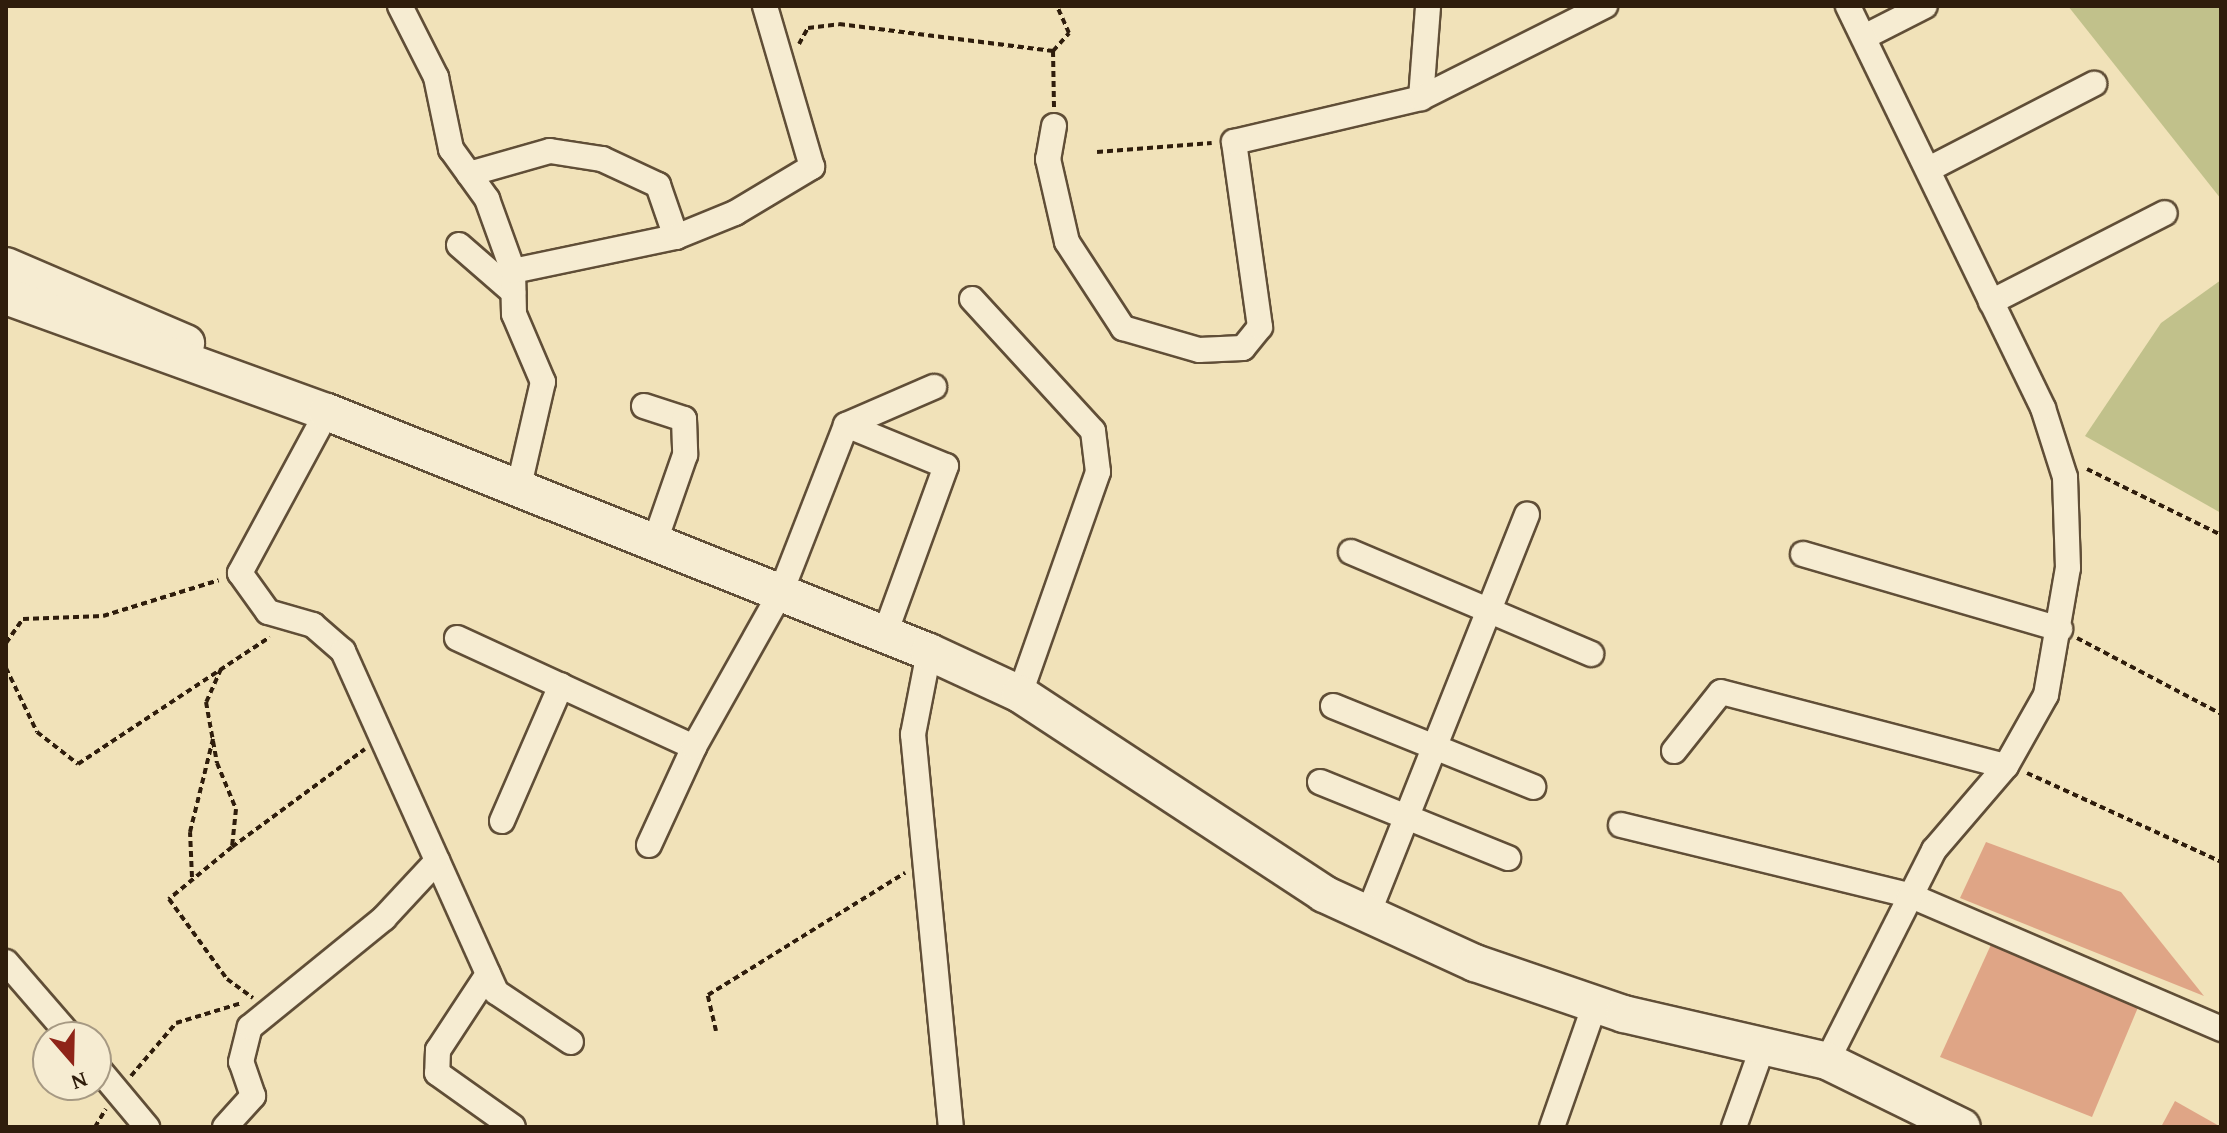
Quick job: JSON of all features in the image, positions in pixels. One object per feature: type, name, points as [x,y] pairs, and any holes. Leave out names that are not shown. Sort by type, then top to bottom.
[{"type":"main road","points":[[19,287],[518,490],[885,634],[1020,694],[1209,823],[1368,914],[1475,963],[1595,1004],[1827,1061],[1962,1127]]},
{"type":"street","points":[[400,6],[436,77],[451,149],[487,199],[513,281],[514,314],[543,382],[518,490]]},
{"type":"street","points":[[459,245],[513,281],[676,237],[735,213],[812,167],[765,6]]},
{"type":"street","points":[[1421,98],[1428,6]]},
{"type":"street","points":[[1054,126],[1048,159],[1067,242],[1123,328],[1199,350],[1243,348],[1260,327],[1234,142],[1421,98],[1605,6]]},
{"type":"street","points":[[1827,1061],[1934,850],[2006,766],[2046,695],[2060,629],[2068,568],[2060,456],[1929,169],[1848,6]]},
{"type":"street","points":[[1864,37],[1925,6]]},
{"type":"street","points":[[1929,169],[2094,84]]},
{"type":"street","points":[[469,174],[550,151],[602,159],[658,185],[676,237]]},
{"type":"street","points":[[1991,302],[2165,213]]},
{"type":"street","points":[[972,299],[1093,431],[1098,472],[1020,694]]},
{"type":"street","points":[[649,845],[694,747],[781,592],[846,425],[934,387]]},
{"type":"street","points":[[644,406],[684,419],[685,455],[654,544]]},
{"type":"street","points":[[327,412],[240,573],[268,612],[295,620],[343,651],[496,992],[571,1042]]},
{"type":"street","points":[[846,425],[946,466],[885,634]]},
{"type":"street","points":[[1368,914],[1527,514]]},
{"type":"street","points":[[1351,552],[1591,654]]},
{"type":"street","points":[[1803,554],[2060,629]]},
{"type":"street","points":[[457,638],[694,747]]},
{"type":"street","points":[[929,652],[913,734],[951,1127]]},
{"type":"street","points":[[502,821],[561,685]]},
{"type":"street","points":[[1674,751],[1721,692],[2006,766]]},
{"type":"street","points":[[1333,706],[1533,787]]},
{"type":"street","points":[[1320,782],[1508,858]]},
{"type":"street","points":[[1621,825],[1909,895],[2221,1029]]},
{"type":"street","points":[[225,1127],[253,1096],[241,1062],[250,1027],[264,1005],[384,918],[437,861]]},
{"type":"street","points":[[6,962],[57,1021]]},
{"type":"street","points":[[488,974],[438,1050],[437,1073],[513,1127]]},
{"type":"street","points":[[1552,1127],[1595,1004]]},
{"type":"street","points":[[1734,1127],[1763,1046]]},
{"type":"street","points":[[112,1084],[147,1127]]},
{"type":"path","points":[[1054,126],[1053,51],[1069,33],[1057,6]]},
{"type":"path","points":[[786,77],[808,28],[839,24],[1053,51]]},
{"type":"path","points":[[1097,152],[1234,142]]},
{"type":"path","points":[[2060,456],[2221,535]]},
{"type":"path","points":[[6,643],[23,619],[103,616],[240,573]]},
{"type":"path","points":[[6,668],[37,732],[78,764],[295,620]]},
{"type":"path","points":[[2060,629],[2221,714]]},
{"type":"path","points":[[221,669],[206,702],[236,809],[232,847]]},
{"type":"path","points":[[192,877],[190,832],[214,737]]},
{"type":"path","points":[[264,1005],[227,979],[169,899],[192,877],[382,737]]},
{"type":"path","points":[[2006,766],[2062,784],[2221,862]]},
{"type":"path","points":[[716,1031],[708,995],[924,863]]},
{"type":"path","points":[[95,1127],[118,1091],[176,1023],[264,1005]]},
{"type":"green space","points":[[2068,6],[2221,6],[2221,199]]},
{"type":"green space","points":[[2221,280],[2221,513],[2085,436],[2161,323]]},
{"type":"building","points":[[1986,842],[2121,892],[2204,996],[1960,898]]},
{"type":"building","points":[[1994,938],[2139,1005],[2092,1117],[1940,1057]]},
{"type":"building","points":[[2175,1101],[2221,1127],[2161,1127]]}]
